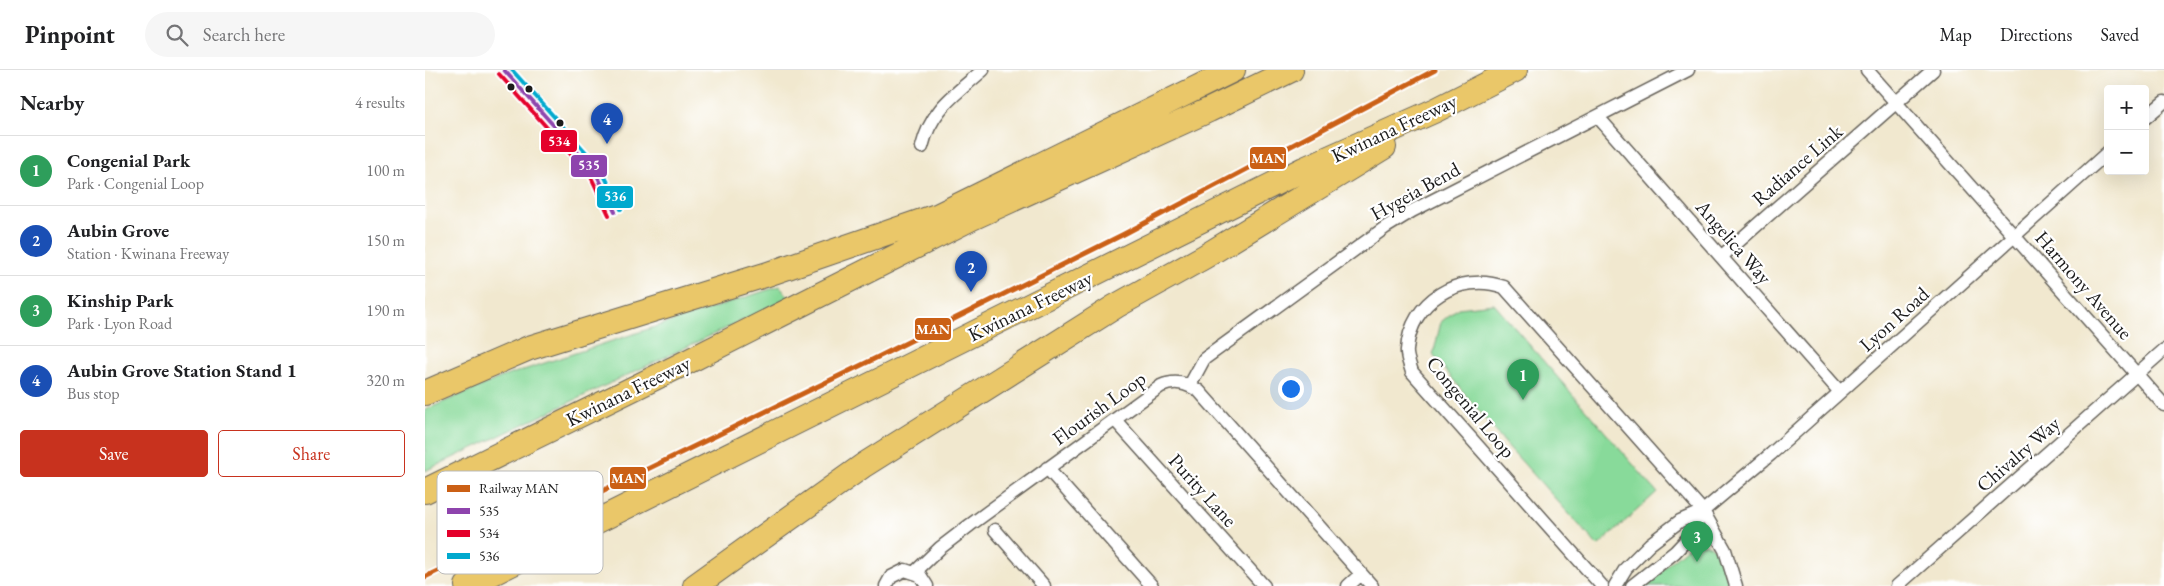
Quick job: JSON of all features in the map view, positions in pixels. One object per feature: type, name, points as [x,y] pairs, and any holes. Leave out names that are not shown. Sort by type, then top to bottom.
[{"type":"highway","points":[[425,393],[529,348],[765,275],[939,215],[1233,70]]},
{"type":"highway","name":"Kwinana Freeway","points":[[466,471],[972,218],[1209,110],[1291,70]]},
{"type":"highway","name":"Kwinana Freeway","points":[[603,518],[1304,168],[1436,110],[1515,70]]},
{"type":"highway","points":[[695,586],[864,465],[1116,306],[1204,257],[1415,128],[1436,110]]},
{"type":"highway","name":"Kwinana Freeway","points":[[425,491],[437,485]]},
{"type":"highway","name":"Kwinana Freeway","points":[[467,586],[491,574]]},
{"type":"street","points":[[922,147],[925,132],[934,116],[983,70]]},
{"type":"street","name":"Hygeia Bend","points":[[1190,385],[1204,359],[1412,211],[1688,70]]},
{"type":"street","points":[[1867,70],[2015,235]]},
{"type":"street","name":"Radiance Link","points":[[1722,256],[1933,70]]},
{"type":"street","points":[[2149,115],[2164,102]]},
{"type":"street","name":"Angelica Way","points":[[1598,117],[1840,392]]},
{"type":"street","name":"Lyon Road","points":[[1615,586],[1626,568],[1650,544],[1680,521],[1703,511],[1771,454],[2104,156]]},
{"type":"street","name":"Harmony Avenue","points":[[2015,235],[2164,405]]},
{"type":"street","name":"Congenial Loop","points":[[1602,586],[1412,372],[1406,351],[1411,332],[1422,310],[1437,296],[1455,286],[1477,281],[1491,282],[1505,287],[1703,511],[1725,550],[1736,586]]},
{"type":"street","name":"Chivalry Way","points":[[1897,586],[2164,350]]},
{"type":"street","name":"Flourish Loop","points":[[915,572],[940,548],[1161,386],[1171,382],[1190,385]]},
{"type":"street","points":[[1190,385],[1209,402],[1372,586]]},
{"type":"street","name":"Purity Lane","points":[[1115,420],[1264,586]]},
{"type":"street","points":[[1047,468],[1152,586]]},
{"type":"street","name":"Lyon Road","points":[[1632,586],[1675,552],[1691,535],[1703,511]]},
{"type":"street","points":[[995,530],[1044,586]]},
{"type":"street","points":[[886,586],[896,573],[905,570],[915,572],[923,578],[927,586]]},
{"type":"street","points":[[1348,586],[1361,574]]},
{"type":"green space","points":[[780,286],[790,298],[425,471],[425,410],[502,377]]},
{"type":"green space","points":[[1494,304],[1657,492],[1598,546],[1506,444],[1433,355],[1441,322],[1458,308]]},
{"type":"green space","points":[[1702,544],[1715,549],[1719,554],[1731,586],[1642,586],[1687,548]]},
{"type":"rail line","name":"MAN","points":[[603,491],[874,359],[1124,234],[1435,70]]},
{"type":"rail line","name":"MAN","points":[[425,577],[437,571]]},
{"type":"transit line","name":"535","points":[[504,70],[596,173],[615,212]]},
{"type":"transit line","name":"536","points":[[512,70],[601,169],[621,209]]},
{"type":"transit line","name":"534","points":[[499,74],[591,177],[609,215]]},
{"type":"place","name":"Aubin Grove Station Stand 1","points":[[607,144]]},
{"type":"place","name":"Aubin Grove","points":[[971,292]]},
{"type":"place","name":"Congenial Park","points":[[1523,400]]},
{"type":"place","name":"Kinship Park","points":[[1697,562]]}]
